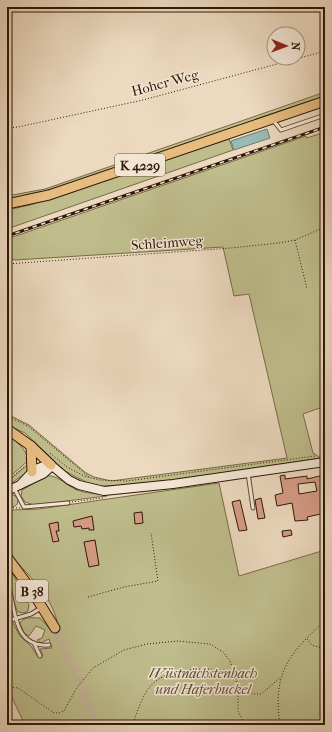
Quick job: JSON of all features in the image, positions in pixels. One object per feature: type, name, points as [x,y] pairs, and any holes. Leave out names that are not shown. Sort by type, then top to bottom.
[{"type":"main road","name":"K 4229","points":[[7,204],[49,195],[273,120],[325,101]]},
{"type":"main road","points":[[7,429],[31,446],[51,466],[79,486],[104,491],[215,478],[324,462]]},
{"type":"main road","points":[[31,446],[32,472]]},
{"type":"main road","points":[[14,487],[40,466],[51,466]]},
{"type":"main road","points":[[14,487],[44,474],[51,466]]},
{"type":"main road","name":"B 38","points":[[7,557],[55,628]]},
{"type":"lane","points":[[273,120],[281,130],[325,115]]},
{"type":"lane","points":[[248,473],[253,508]]},
{"type":"lane","points":[[14,487],[24,507],[68,503]]},
{"type":"lane","points":[[7,581],[15,618],[23,635],[33,641],[49,645]]},
{"type":"lane","points":[[7,621],[32,614],[42,607]]},
{"type":"lane","points":[[33,641],[40,656]]},
{"type":"path","name":"Hoher Weg","points":[[8,128],[143,100],[318,53],[325,47]]},
{"type":"path","points":[[7,109],[8,128]]},
{"type":"path","name":"Schleimweg","points":[[7,264],[231,248],[295,240],[325,227]]},
{"type":"path","points":[[295,240],[307,289]]},
{"type":"path","points":[[7,416],[28,426],[76,467],[90,477],[100,480],[127,481],[310,456],[321,457],[324,462]]},
{"type":"path","points":[[68,503],[106,497]]},
{"type":"path","points":[[7,508],[24,507]]},
{"type":"path","points":[[88,597],[124,587],[158,581],[151,534]]},
{"type":"path","points":[[280,725],[278,710],[280,677],[285,665],[294,651],[317,627],[325,621]]},
{"type":"path","points":[[307,639],[312,645],[325,649]]},
{"type":"path","points":[[7,687],[18,688],[54,712],[59,713],[64,711],[76,689],[93,668],[124,650],[147,644],[178,641],[210,644],[223,652],[230,661],[238,686],[238,711],[245,725]]},
{"type":"path","points":[[132,725],[148,688],[158,679],[172,673],[192,670],[234,672]]},
{"type":"path","points":[[238,686],[253,694],[260,694],[280,677]]},
{"type":"green space","points":[[325,92],[325,96],[47,192],[7,200],[7,196],[45,189]]},
{"type":"green space","points":[[325,132],[325,406],[303,414],[313,453],[321,458],[142,485],[100,486],[86,482],[65,471],[25,433],[7,425],[7,414],[29,425],[86,473],[94,477],[111,481],[287,458],[249,294],[234,296],[223,247],[15,260],[7,258],[7,239],[306,136],[307,138]]},
{"type":"green space","points":[[229,139],[233,150],[7,229],[7,210],[30,205]]},
{"type":"green space","points":[[7,434],[14,439],[26,453],[29,460],[7,479]]},
{"type":"green space","points":[[27,465],[29,469],[7,486],[7,482]]},
{"type":"green space","points":[[46,476],[58,478],[73,488],[81,491],[107,496],[34,505],[25,502],[21,496],[22,490]]},
{"type":"green space","name":"Wüstnächstenbach und Haferbuckel","points":[[219,483],[239,576],[325,550],[325,725],[25,725],[7,687],[7,622],[12,621],[20,636],[31,646],[38,657],[43,655],[40,649],[52,648],[49,639],[41,643],[37,640],[42,638],[45,630],[36,626],[29,636],[24,633],[20,623],[26,618],[40,618],[51,630],[58,625],[55,613],[44,593],[7,550],[8,512],[14,510],[39,509]]},
{"type":"green space","points":[[12,495],[16,497],[18,501],[16,505],[12,507],[8,505],[6,501],[8,497]]},
{"type":"green space","points":[[7,563],[29,605],[28,611],[24,613],[18,612],[16,608],[7,577]]},
{"type":"water","points":[[267,129],[270,138],[234,150],[231,141]]},
{"type":"building","points":[[285,475],[285,479],[307,476],[307,479],[324,475],[325,513],[307,517],[308,520],[295,521],[292,503],[277,506],[275,495],[283,493],[280,476]],"holes":[[[315,482],[317,491],[299,494],[298,484]]]},
{"type":"building","points":[[261,498],[265,518],[258,519],[255,500]]},
{"type":"building","points":[[240,500],[247,530],[239,531],[232,502]]},
{"type":"building","points":[[142,512],[143,523],[135,524],[134,513]]},
{"type":"building","points":[[92,516],[94,530],[89,530],[89,528],[82,529],[81,526],[74,527],[73,521]]},
{"type":"building","points":[[58,522],[59,531],[56,531],[59,541],[53,542],[49,524]]},
{"type":"building","points":[[291,530],[292,535],[283,537],[282,531]]},
{"type":"building","points":[[95,540],[99,565],[89,567],[84,542]]},
{"type":"tunnel","points":[[55,628],[78,676],[95,725]]},
{"type":"railway","points":[[7,236],[325,127]]}]
